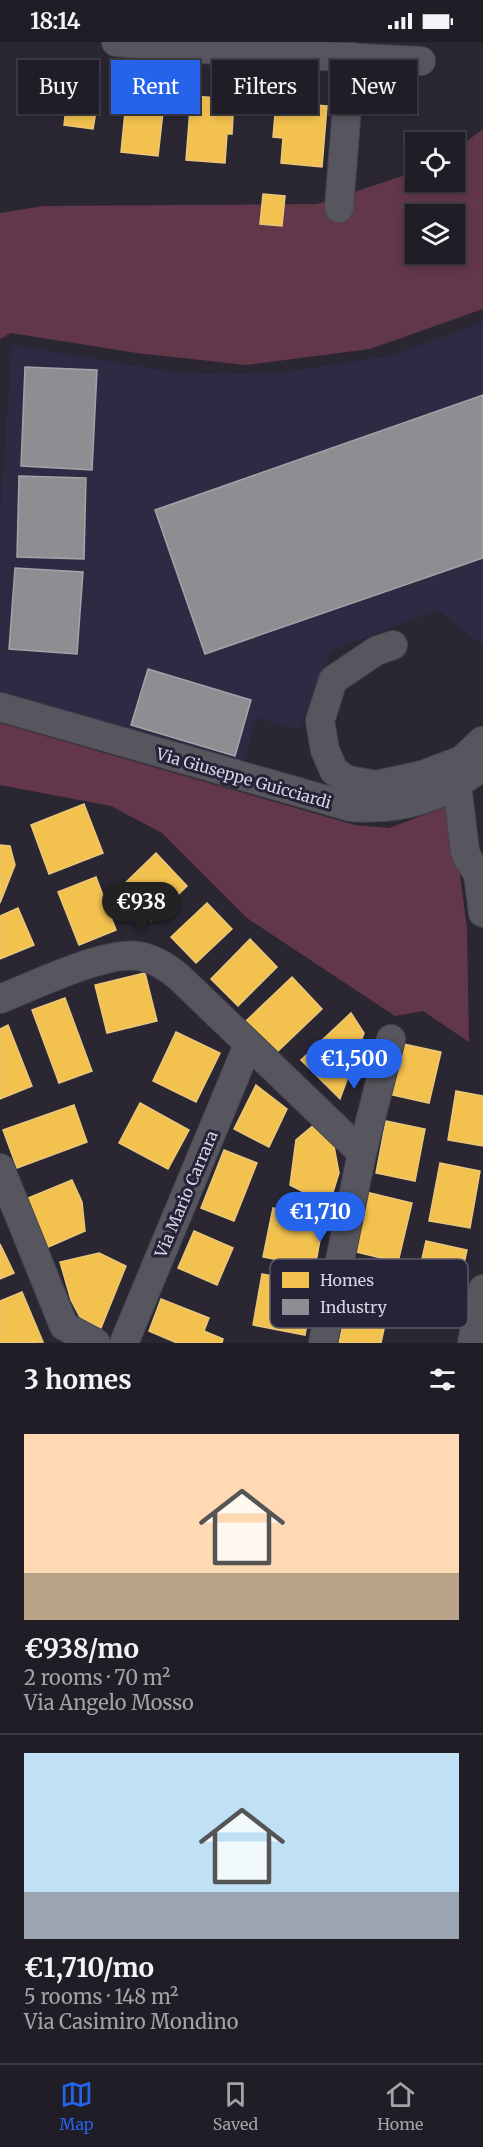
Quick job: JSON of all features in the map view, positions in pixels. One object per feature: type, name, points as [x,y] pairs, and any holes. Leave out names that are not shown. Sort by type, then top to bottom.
[{"type":"street","points":[[116,42],[241,52],[421,61]]},
{"type":"street","points":[[339,208],[351,57]]},
{"type":"street","points":[[393,645],[376,651],[333,680],[320,721],[325,750],[334,771],[348,780],[376,785],[422,775],[462,760],[483,742]]},
{"type":"street","name":"Via Giuseppe Guicciardi","points":[[0,707],[351,807],[395,807],[429,797],[457,785],[483,766]]},
{"type":"street","points":[[457,785],[465,851],[468,860],[478,874],[483,913]]},
{"type":"street","points":[[0,999],[105,959],[117,956],[149,958],[169,969],[362,1153]]},
{"type":"street","points":[[340,1259],[362,1153],[391,1039]]},
{"type":"street","name":"Via Mario Carrara","points":[[124,1343],[248,1045]]},
{"type":"street","points":[[0,1168],[64,1326],[96,1343]]},
{"type":"street","points":[[472,1343],[483,1289]]},
{"type":"street","points":[[323,1343],[326,1328]]},
{"type":"shaded area","points":[[483,129],[483,309],[370,349],[246,365],[137,353],[11,333],[0,339],[0,213],[44,206],[317,204],[405,175],[405,192],[465,192],[465,142]]},
{"type":"shaded area","points":[[483,322],[482,645],[438,610],[331,651],[299,730],[257,718],[241,768],[114,724],[0,694],[0,515],[12,345],[165,371],[222,375],[293,371],[390,356]]},
{"type":"shaded area","points":[[0,723],[355,825],[389,828],[451,805],[467,929],[469,1042],[423,1011],[395,1016],[247,918],[162,833],[111,806],[0,785]]},
{"type":"building: Homes","points":[[200,97],[212,97],[212,114],[233,114],[232,134],[227,134],[225,163],[186,160],[190,114],[200,114]]},
{"type":"building: Homes","points":[[318,105],[327,106],[322,167],[281,163],[283,138],[273,137],[275,114],[318,114]]},
{"type":"building: Homes","points":[[65,114],[96,114],[93,129],[64,125]]},
{"type":"building: Homes","points":[[125,114],[163,114],[158,156],[121,152]]},
{"type":"building: Homes","points":[[263,194],[285,196],[282,226],[260,224]]},
{"type":"building: Homes","points":[[84,804],[103,853],[49,874],[31,825]]},
{"type":"building: Homes","points":[[0,845],[10,846],[15,865],[0,903]]},
{"type":"building: Homes","points":[[156,853],[187,886],[151,921],[120,888]]},
{"type":"building: Homes","points":[[96,877],[116,930],[79,945],[58,892]]},
{"type":"building: Homes","points":[[207,903],[232,929],[196,963],[171,937]]},
{"type":"building: Homes","points":[[18,908],[34,945],[0,959],[0,916]]},
{"type":"building: Homes","points":[[250,939],[277,967],[238,1006],[211,979]]},
{"type":"building: Homes","points":[[145,973],[157,1021],[107,1033],[95,985]]},
{"type":"building: Homes","points":[[292,977],[322,1009],[276,1053],[246,1021]]},
{"type":"building: Homes","points":[[65,998],[92,1071],[59,1083],[32,1010]]},
{"type":"building: Homes","points":[[351,1013],[364,1033],[340,1099],[301,1060]]},
{"type":"building: Homes","points":[[8,1025],[32,1086],[0,1099],[0,1029]]},
{"type":"building: Homes","points":[[176,1032],[220,1053],[196,1102],[153,1081]]},
{"type":"building: Homes","points":[[399,1043],[441,1052],[429,1103],[388,1094]]},
{"type":"building: Homes","points":[[256,1085],[287,1109],[269,1147],[234,1129]]},
{"type":"building: Homes","points":[[456,1091],[483,1096],[483,1146],[448,1140]]},
{"type":"building: Homes","points":[[140,1103],[189,1130],[168,1169],[119,1143]]},
{"type":"building: Homes","points":[[74,1105],[87,1142],[17,1168],[3,1130]]},
{"type":"building: Homes","points":[[386,1121],[425,1129],[415,1181],[376,1173]]},
{"type":"building: Homes","points":[[315,1124],[334,1146],[339,1173],[329,1205],[290,1185],[296,1140]]},
{"type":"building: Homes","points":[[224,1150],[257,1163],[234,1221],[201,1208]]},
{"type":"building: Homes","points":[[440,1163],[480,1171],[470,1228],[429,1221]]},
{"type":"building: Homes","points":[[72,1180],[82,1202],[85,1231],[46,1248],[26,1199]]},
{"type":"building: Homes","points":[[366,1192],[412,1203],[399,1259],[385,1259],[352,1251]]},
{"type":"building: Homes","points":[[273,1208],[324,1218],[316,1259],[263,1257]]},
{"type":"building: Homes","points":[[194,1231],[233,1248],[217,1285],[178,1268]]},
{"type":"building: Homes","points":[[426,1241],[467,1250],[465,1259],[422,1259]]},
{"type":"building: Homes","points":[[0,1244],[14,1273],[0,1279]]},
{"type":"building: Homes","points":[[99,1253],[126,1266],[101,1328],[81,1319],[71,1300],[60,1262]]},
{"type":"building: Homes","points":[[262,1274],[270,1275],[270,1328],[306,1328],[305,1335],[253,1325]]},
{"type":"building: Homes","points":[[22,1292],[43,1342],[0,1343],[0,1301]]},
{"type":"building: Homes","points":[[161,1299],[209,1318],[204,1331],[223,1339],[222,1343],[177,1343],[149,1331]]},
{"type":"building: Homes","points":[[342,1328],[384,1328],[381,1343],[339,1343]]},
{"type":"building: Industry","points":[[25,367],[97,370],[92,470],[21,466]]},
{"type":"building: Industry","points":[[483,395],[483,558],[205,654],[155,510]]},
{"type":"building: Industry","points":[[19,476],[86,478],[84,559],[17,557]]},
{"type":"building: Industry","points":[[15,568],[83,572],[77,654],[9,649]]},
{"type":"building: Industry","points":[[148,669],[251,700],[235,756],[131,725]]}]
